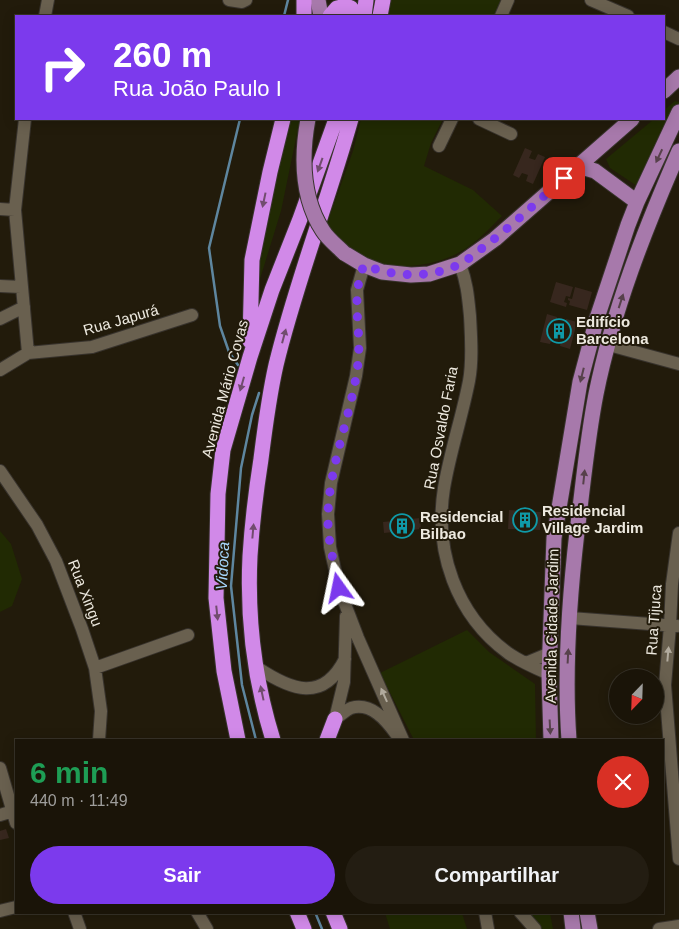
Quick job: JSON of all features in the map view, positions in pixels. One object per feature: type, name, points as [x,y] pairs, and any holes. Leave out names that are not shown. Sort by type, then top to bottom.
[{"type":"highway","points":[[304,0],[304,15]]},
{"type":"highway","points":[[364,15],[366,0]]},
{"type":"highway","points":[[331,15],[337,8],[346,6],[351,8],[355,15]]},
{"type":"highway","points":[[250,357],[252,260],[266,189],[283,120]]},
{"type":"highway","name":"Avenida Mário Covas","points":[[238,739],[224,671],[216,598],[218,494],[223,450],[272,290],[336,120]]},
{"type":"highway","points":[[273,739],[258,668],[252,626],[250,557],[256,493],[266,415],[276,365],[351,120]]},
{"type":"highway","points":[[327,739],[335,720]]},
{"type":"highway","points":[[298,914],[304,929]]},
{"type":"highway","points":[[334,914],[340,929]]},
{"type":"main road","points":[[318,0],[321,15]]},
{"type":"main road","points":[[665,90],[679,77]]},
{"type":"main road","name":"Avenida Cidade Jardim","points":[[551,739],[549,674],[554,538],[580,382],[597,318],[637,202],[679,112]]},
{"type":"main road","points":[[308,120],[305,136],[305,184],[308,199],[324,232],[344,253],[364,265],[382,272],[411,275],[429,274],[460,264],[495,238],[631,120]]},
{"type":"main road","name":"Avenida Cidade Jardim","points":[[569,739],[567,672],[572,572],[587,446],[596,393],[614,322],[648,222],[679,151]]},
{"type":"main road","points":[[578,166],[595,171],[637,202]]},
{"type":"main road","points":[[597,318],[614,322]]},
{"type":"main road","points":[[570,914],[573,929]]},
{"type":"main road","points":[[588,914],[590,929]]},
{"type":"street","points":[[45,15],[48,0]]},
{"type":"street","points":[[229,0],[242,2],[246,0]]},
{"type":"street","points":[[501,15],[508,0]]},
{"type":"street","points":[[591,0],[626,15]]},
{"type":"street","points":[[665,32],[679,39]]},
{"type":"street","points":[[0,370],[28,353],[15,210],[25,120]]},
{"type":"street","points":[[439,146],[452,120]]},
{"type":"street","points":[[481,120],[511,134]]},
{"type":"street","points":[[0,209],[15,210]]},
{"type":"street","name":"Rua Osvaldo Faria","points":[[460,264],[467,281],[471,333],[470,379],[444,489],[441,516],[443,543],[453,583],[465,607],[480,627],[498,644],[526,663],[549,674]]},
{"type":"street","points":[[364,265],[356,290],[360,348],[356,376],[331,483],[328,514],[330,547],[339,588],[358,638],[404,739]]},
{"type":"street","points":[[0,286],[21,287]]},
{"type":"street","points":[[0,319],[24,307]]},
{"type":"street","name":"Rua Japurá","points":[[28,353],[92,347],[192,315]]},
{"type":"street","points":[[609,345],[679,364]]},
{"type":"street","name":"Rua Xingu","points":[[0,471],[37,525],[56,561],[95,668],[100,711],[100,739]]},
{"type":"street","name":"Rua Tijuca","points":[[679,533],[672,584],[675,626],[665,685],[679,859]]},
{"type":"street","points":[[335,720],[344,682],[346,656],[345,604]]},
{"type":"street","points":[[570,618],[675,626]]},
{"type":"street","points":[[95,668],[188,635]]},
{"type":"street","points":[[526,663],[550,653]]},
{"type":"street","points":[[258,668],[288,686],[300,689],[310,688],[320,685],[331,678],[339,670],[346,656]]},
{"type":"street","points":[[335,720],[351,708],[367,708],[375,712],[399,739]]},
{"type":"street","points":[[0,768],[15,817],[0,815]]},
{"type":"street","points":[[0,911],[15,907]]},
{"type":"street","points":[[75,914],[80,929]]},
{"type":"street","points":[[198,914],[207,929]]},
{"type":"street","points":[[485,914],[488,929]]},
{"type":"street","points":[[522,914],[535,929]]},
{"type":"street","points":[[659,929],[679,926]]},
{"type":"green space","points":[[390,0],[502,0],[494,15],[386,15]]},
{"type":"green space","points":[[675,101],[679,102],[679,111],[637,186],[610,168],[606,159],[653,120],[665,120],[665,109]]},
{"type":"green space","points":[[291,120],[300,120],[281,211],[260,279],[255,263]]},
{"type":"green space","points":[[361,120],[442,120],[431,143],[424,166],[473,190],[502,216],[468,247],[444,259],[416,266],[401,266],[373,262],[361,257],[342,243],[326,226],[353,151]]},
{"type":"green space","points":[[0,531],[11,544],[22,579],[12,606],[0,612]]},
{"type":"green space","points":[[467,630],[489,652],[535,684],[536,739],[413,739],[380,673]]},
{"type":"green space","points":[[385,914],[462,914],[467,929],[390,929]]},
{"type":"green space","points":[[524,914],[550,914],[553,929],[540,929]]},
{"type":"building","points":[[525,148],[532,151],[529,158],[535,160],[538,154],[545,157],[533,184],[526,181],[528,175],[522,173],[519,178],[513,175]]},
{"type":"building","points":[[556,282],[573,287],[570,297],[566,296],[564,302],[567,303],[566,307],[550,302]]},
{"type":"building","points":[[575,287],[592,292],[587,310],[569,305],[570,301],[568,298],[572,299]]},
{"type":"building","name":"Edifício Barcelona","points":[[547,314],[557,317],[556,322],[565,324],[566,319],[577,322],[570,349],[560,346],[561,341],[552,339],[550,344],[540,342]]},
{"type":"building","name":"Residencial Village Jardim","points":[[509,510],[541,512],[540,530],[508,529]]},
{"type":"building","name":"Residencial Bilbao","points":[[420,518],[421,529],[384,533],[383,522]]},
{"type":"building","points":[[6,829],[9,838],[0,840],[0,831]]},
{"type":"waterway","name":"Vidoca","points":[[284,15],[288,0]]},
{"type":"waterway","name":"Vidoca","points":[[238,365],[229,352],[220,326],[209,248],[240,120]]},
{"type":"waterway","name":"Vidoca","points":[[256,739],[242,685],[231,586],[241,468],[252,415],[259,393]]},
{"type":"waterway","name":"Vidoca","points":[[316,914],[322,929]]},
{"type":"place","name":"Edifício Barcelona","points":[[559,331]]},
{"type":"place","name":"Residencial Village Jardim","points":[[525,520]]},
{"type":"place","name":"Residencial Bilbao","points":[[402,526]]},
{"type":"route","points":[[339,588],[330,547],[328,514],[331,483],[356,376],[360,348],[356,290],[364,265],[382,272],[411,275],[429,274],[460,264],[495,238],[564,178]]}]
